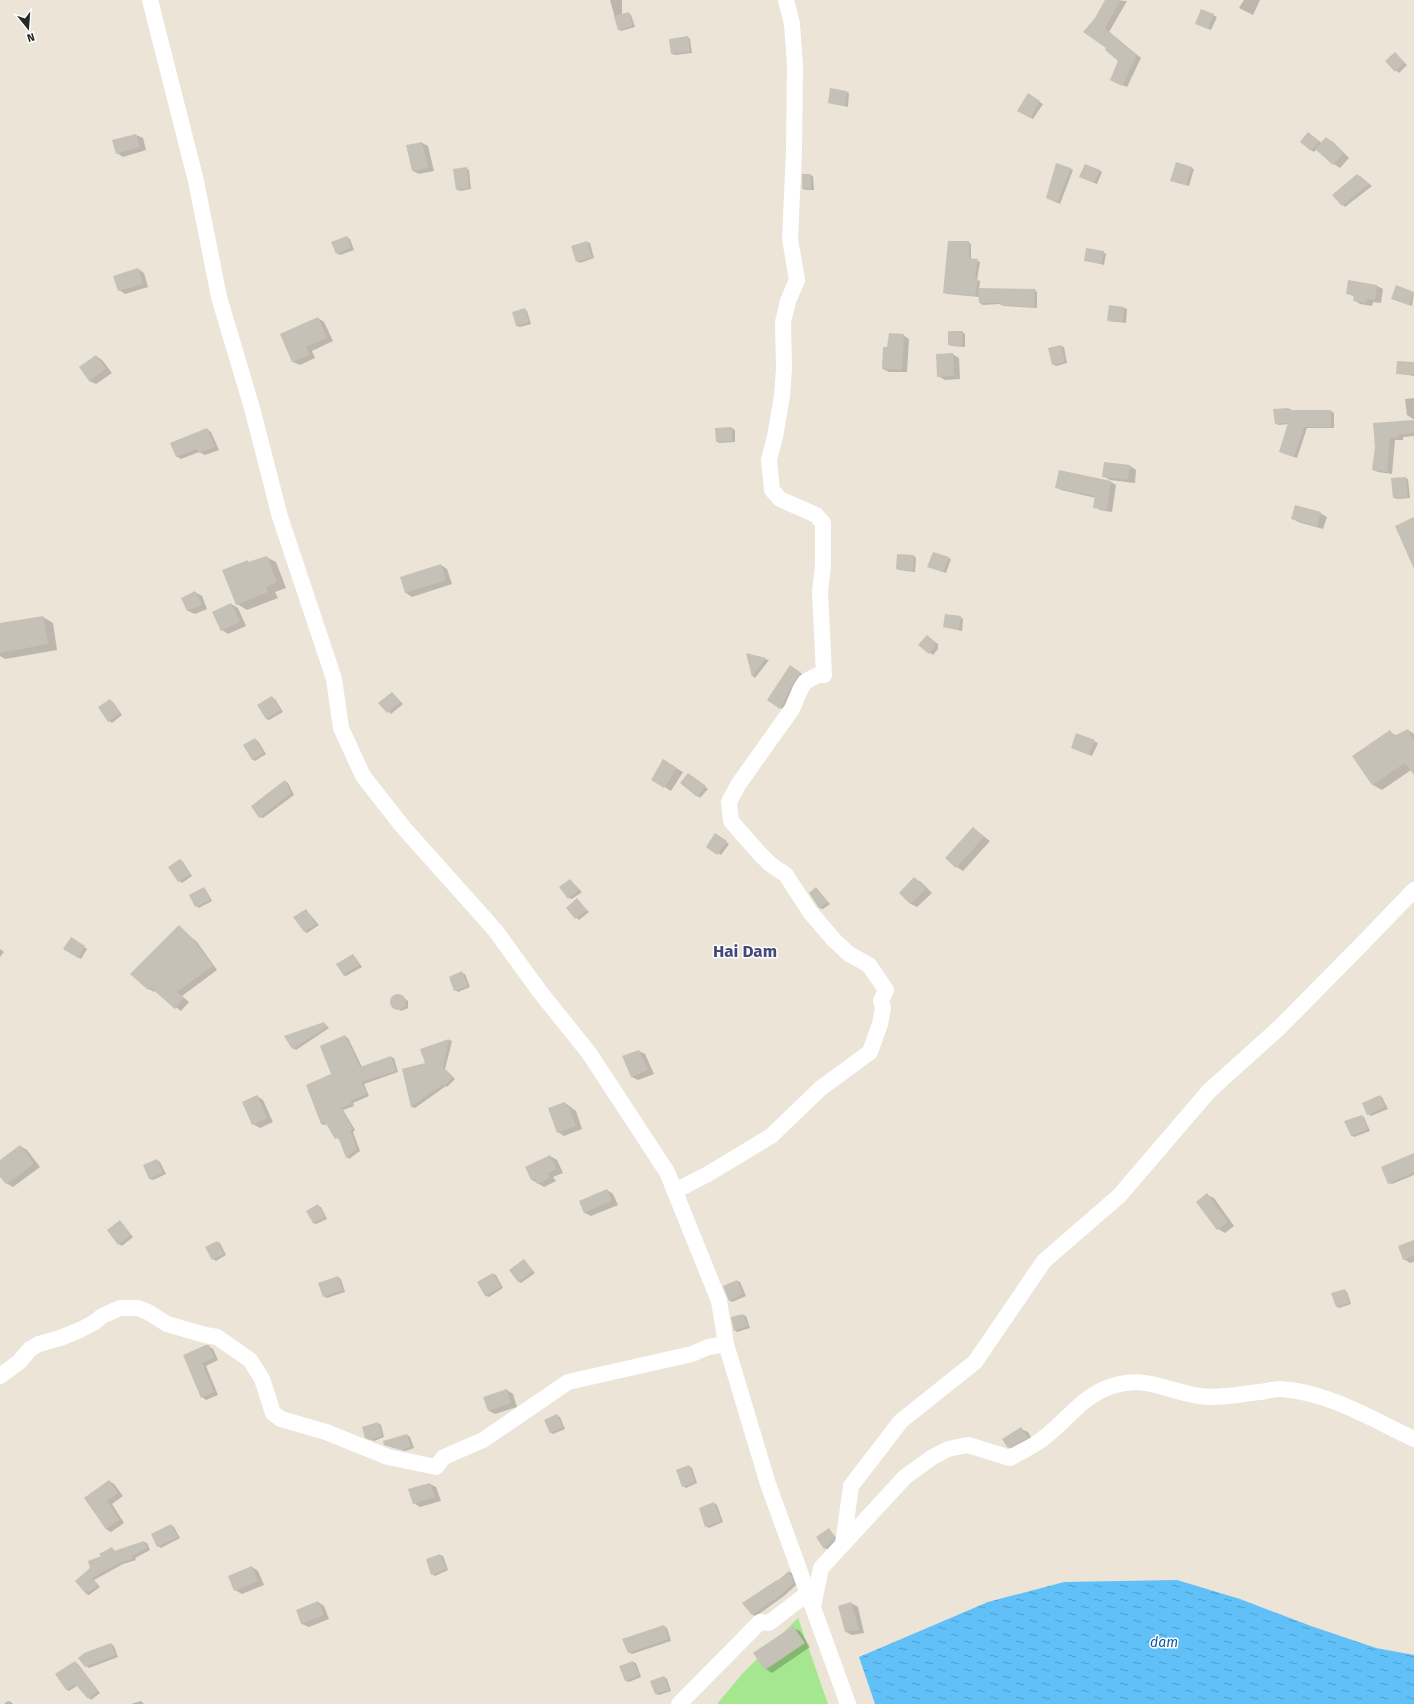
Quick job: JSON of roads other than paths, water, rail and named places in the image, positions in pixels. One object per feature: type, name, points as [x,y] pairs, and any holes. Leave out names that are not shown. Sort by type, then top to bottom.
[{"type":"street","points":[[150,0],[196,181],[219,297],[252,408],[280,517],[334,679],[341,728],[363,776],[403,827],[495,930],[540,992],[589,1053],[667,1172],[719,1301],[726,1344],[768,1484],[848,1704]]},
{"type":"street","points":[[675,1191],[708,1174],[771,1136],[822,1088],[870,1052],[880,1024],[883,1008],[881,1001],[886,990],[869,965],[849,954],[834,940],[810,912],[786,876],[770,864],[732,822],[729,802],[738,785],[792,709],[805,682],[818,675],[824,675],[820,591],[823,566],[823,523],[816,515],[780,500],[772,490],[768,460],[776,437],[782,396],[784,369],[783,322],[788,301],[797,280],[790,239],[794,151],[795,65],[792,24],[786,0]]},
{"type":"street","points":[[843,1544],[851,1486],[901,1421],[976,1362],[1044,1261],[1119,1196],[1209,1091],[1279,1028],[1414,890]]},
{"type":"street","points":[[0,1376],[19,1362],[30,1349],[39,1344],[80,1330],[95,1322],[102,1316],[120,1308],[138,1308],[148,1312],[167,1324],[217,1337],[250,1360],[262,1379],[273,1413],[280,1419],[326,1432],[388,1457],[436,1467],[444,1457],[483,1440],[568,1382],[692,1354],[708,1347],[726,1344]]},
{"type":"street","points":[[679,1704],[760,1622],[768,1622],[810,1599],[821,1568],[905,1477],[931,1458],[948,1449],[968,1445],[1010,1458],[1041,1440],[1082,1404],[1102,1390],[1122,1383],[1140,1381],[1159,1384],[1201,1396],[1221,1396],[1279,1389],[1306,1392],[1344,1406],[1414,1438]]},
{"type":"water","name":"dam","points":[[1177,1580],[1240,1599],[1311,1626],[1376,1648],[1414,1655],[1414,1704],[875,1704],[859,1657],[988,1602],[1064,1582]]},
{"type":"district","name":"Hai Dam","points":[[745,951]]}]
